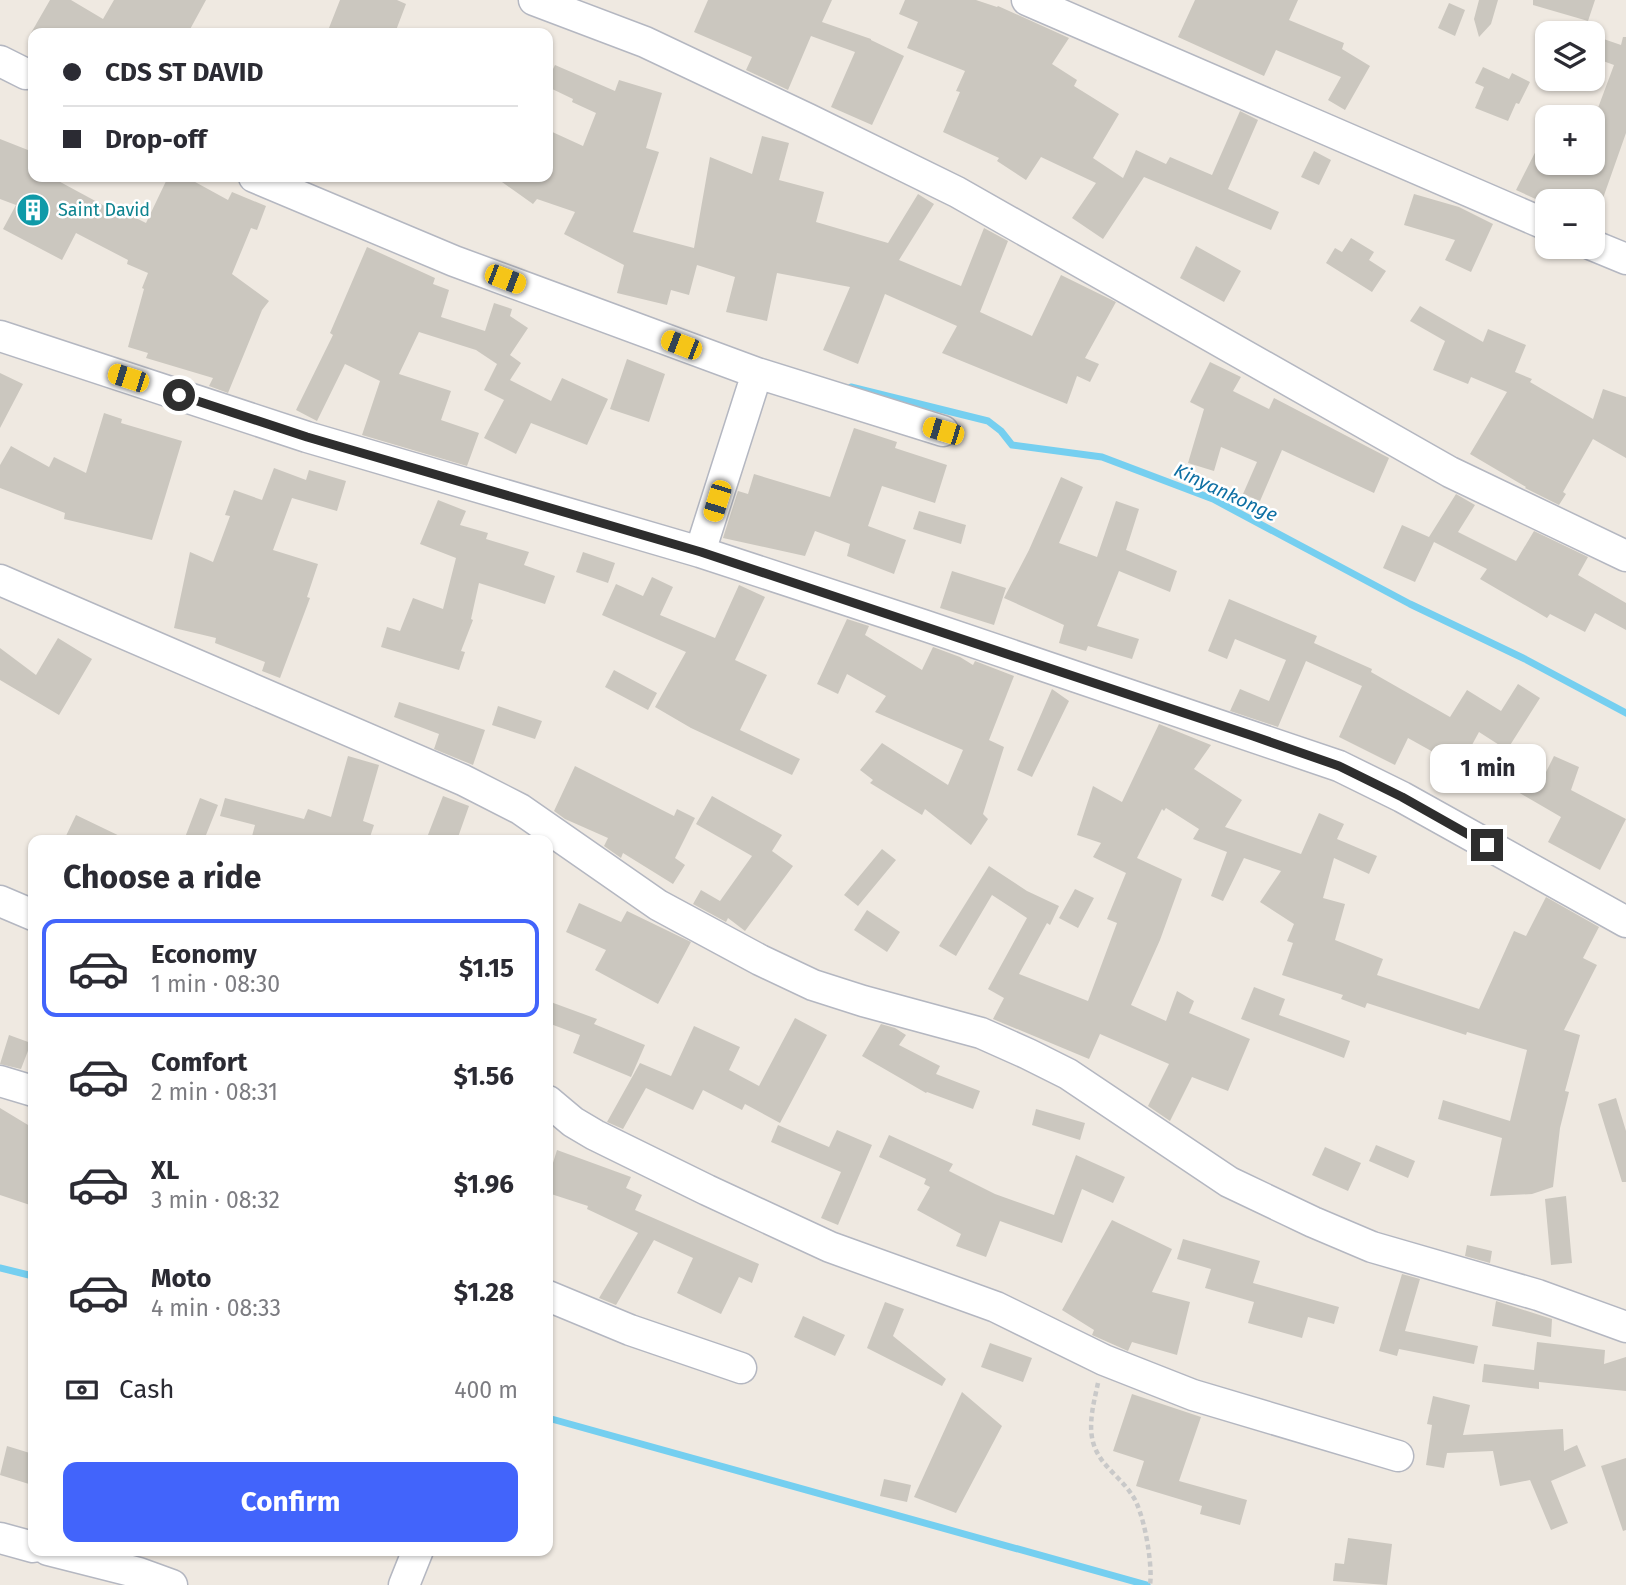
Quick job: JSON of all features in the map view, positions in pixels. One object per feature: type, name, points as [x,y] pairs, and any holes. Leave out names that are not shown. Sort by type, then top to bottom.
[{"type":"street","points":[[534,0],[645,42],[808,118],[957,192],[1450,472],[1626,556]]},
{"type":"street","points":[[1027,0],[1535,220]]},
{"type":"street","points":[[266,182],[454,261],[757,373],[943,431]]},
{"type":"street","points":[[1605,250],[1626,259]]},
{"type":"street","points":[[0,336],[307,437],[701,552],[1339,766],[1402,797],[1626,922]]},
{"type":"street","points":[[701,552],[757,373]]},
{"type":"street","points":[[0,580],[463,780],[520,809],[658,905],[813,985],[981,1033],[1068,1074],[1230,1182],[1313,1222],[1371,1247],[1538,1295],[1626,1327]]},
{"type":"street","points":[[0,901],[28,913]]},
{"type":"street","points":[[0,1081],[28,1089]]},
{"type":"street","points":[[553,1105],[573,1122],[595,1135],[830,1247],[996,1307],[1104,1360],[1193,1395],[1398,1456]]},
{"type":"street","points":[[553,1298],[630,1330],[741,1368]]},
{"type":"street","points":[[0,1538],[28,1546]]},
{"type":"street","points":[[67,1556],[138,1579],[172,1585]]},
{"type":"street","points":[[404,1585],[416,1556]]},
{"type":"path","points":[[1104,1360],[1092,1410],[1093,1442],[1102,1462],[1133,1496],[1149,1549],[1150,1583]]},
{"type":"building","points":[[50,0],[71,0],[103,19],[114,0],[206,0],[191,28],[34,28]]},
{"type":"building","points":[[340,0],[397,0],[406,4],[397,28],[329,28]]},
{"type":"building","points":[[708,0],[832,0],[822,22],[871,39],[904,56],[872,125],[831,107],[855,52],[811,36],[788,90],[746,70],[752,57],[694,32]]},
{"type":"building","points":[[905,0],[976,0],[998,6],[1069,38],[1052,64],[1077,80],[1074,86],[1119,114],[1093,158],[1123,178],[1136,150],[1166,164],[1170,157],[1212,175],[1240,111],[1258,120],[1228,189],[1279,212],[1271,230],[1144,177],[1103,239],[1072,218],[1096,183],[1041,157],[1026,180],[997,161],[999,158],[943,132],[960,92],[956,91],[965,71],[907,48],[918,22],[899,14]]},
{"type":"building","points":[[1195,0],[1298,0],[1289,20],[1344,43],[1342,49],[1370,66],[1345,110],[1328,100],[1341,77],[1276,50],[1264,76],[1178,37]]},
{"type":"building","points":[[1479,0],[1498,0],[1491,24],[1479,37],[1474,19]]},
{"type":"building","points":[[1533,0],[1595,0],[1588,21],[1533,5]]},
{"type":"building","points":[[1449,3],[1465,10],[1455,36],[1438,28]]},
{"type":"building","points":[[1623,37],[1626,37],[1626,133],[1605,192],[1605,189],[1535,189],[1535,199],[1516,190],[1535,153],[1535,175],[1605,175],[1605,105],[1599,105],[1614,65],[1605,62],[1605,39],[1621,45]]},
{"type":"building","points":[[555,65],[615,91],[619,80],[662,93],[646,148],[659,152],[633,232],[694,248],[710,157],[752,174],[762,136],[789,143],[779,180],[824,192],[816,222],[888,243],[918,194],[934,204],[899,260],[961,286],[984,228],[1008,241],[980,312],[1032,336],[1061,275],[1116,302],[1085,358],[1099,364],[1090,382],[1077,376],[1067,404],[942,353],[957,326],[885,294],[858,364],[823,350],[850,287],[777,273],[767,321],[726,312],[735,277],[697,265],[689,295],[671,290],[667,305],[617,293],[624,265],[564,234],[575,212],[537,199],[533,204],[502,182],[553,182],[553,132],[583,146],[596,113],[553,89]]},
{"type":"building","points":[[1483,67],[1509,79],[1512,73],[1530,82],[1508,121],[1475,108],[1484,87],[1475,83]]},
{"type":"building","points":[[0,139],[28,150],[28,182],[60,182],[112,210],[114,207],[146,223],[166,182],[195,182],[228,200],[232,192],[266,206],[257,230],[251,228],[232,274],[269,301],[262,310],[228,393],[209,386],[213,378],[146,358],[148,353],[128,347],[148,273],[127,264],[128,260],[76,233],[62,260],[3,229],[16,205],[0,199]]},
{"type":"building","points":[[1314,151],[1331,160],[1319,185],[1301,177]]},
{"type":"building","points":[[1414,194],[1459,207],[1493,224],[1471,272],[1445,260],[1455,240],[1404,225]]},
{"type":"building","points":[[1351,238],[1374,252],[1369,260],[1386,271],[1372,292],[1326,263],[1335,248],[1342,252]]},
{"type":"building","points":[[1196,246],[1241,271],[1224,302],[1180,278]]},
{"type":"building","points":[[367,247],[435,278],[433,284],[449,290],[441,317],[485,331],[494,303],[512,309],[510,316],[528,328],[510,355],[521,363],[510,380],[551,401],[562,378],[608,399],[587,445],[531,423],[516,454],[484,438],[504,400],[484,390],[497,364],[476,350],[419,332],[399,374],[451,391],[441,420],[479,433],[467,466],[362,435],[380,381],[345,364],[317,421],[296,410],[333,335],[330,333]]},
{"type":"building","points":[[1420,306],[1483,342],[1488,329],[1526,345],[1515,372],[1532,379],[1530,382],[1593,419],[1603,389],[1626,397],[1626,458],[1593,439],[1563,492],[1566,494],[1559,505],[1525,488],[1470,454],[1507,392],[1471,377],[1468,384],[1433,370],[1445,341],[1410,321]]},
{"type":"building","points":[[627,359],[665,374],[649,422],[610,409]]},
{"type":"building","points":[[1210,362],[1241,377],[1233,391],[1269,409],[1274,398],[1389,458],[1374,493],[1282,450],[1260,501],[1243,494],[1257,462],[1221,447],[1214,471],[1188,463],[1204,409],[1190,402]]},
{"type":"building","points":[[0,373],[23,384],[0,428]]},
{"type":"building","points":[[104,413],[122,419],[121,423],[182,441],[152,540],[64,519],[65,513],[0,488],[0,465],[11,446],[49,467],[54,457],[86,473]]},
{"type":"building","points":[[854,428],[897,442],[895,448],[947,465],[935,503],[882,486],[868,526],[906,540],[894,574],[847,556],[850,544],[815,531],[805,556],[723,538],[738,491],[748,494],[754,474],[830,497]]},
{"type":"building","points":[[274,468],[306,480],[309,470],[346,481],[337,511],[292,498],[273,550],[318,564],[307,597],[310,598],[280,678],[262,671],[265,662],[215,643],[216,638],[174,628],[190,552],[213,562],[230,516],[225,515],[234,490],[262,500]]},
{"type":"building","points":[[1061,477],[1083,487],[1059,543],[1097,557],[1116,501],[1139,509],[1126,550],[1177,571],[1170,592],[1119,571],[1097,626],[1139,639],[1132,659],[1088,646],[1086,651],[1059,643],[1064,625],[1004,598],[1029,550]]},
{"type":"building","points":[[1456,494],[1475,505],[1458,532],[1516,561],[1534,531],[1588,557],[1578,575],[1626,603],[1626,630],[1595,613],[1585,632],[1550,614],[1547,618],[1480,579],[1487,569],[1434,542],[1415,582],[1383,568],[1402,525],[1429,537]]},
{"type":"building","points":[[438,500],[466,511],[460,525],[488,533],[486,539],[529,552],[524,565],[555,576],[545,604],[479,583],[471,619],[473,620],[461,651],[465,652],[459,670],[381,647],[387,627],[400,631],[413,598],[443,609],[456,558],[420,544]]},
{"type":"building","points":[[919,511],[966,525],[961,544],[913,529]]},
{"type":"building","points":[[583,552],[615,563],[608,583],[576,572]]},
{"type":"building","points":[[952,571],[1006,588],[994,625],[940,608]]},
{"type":"building","points":[[652,577],[673,587],[660,615],[715,638],[739,585],[765,597],[735,660],[767,675],[740,730],[800,759],[792,775],[691,728],[655,707],[686,652],[602,615],[616,584],[643,596]]},
{"type":"building","points":[[1229,599],[1317,636],[1314,643],[1372,669],[1371,672],[1450,717],[1467,690],[1501,711],[1518,684],[1540,698],[1507,750],[1479,732],[1460,767],[1408,738],[1395,765],[1339,737],[1362,686],[1306,661],[1278,727],[1230,711],[1240,689],[1269,701],[1286,660],[1235,639],[1227,659],[1208,651]]},
{"type":"building","points":[[847,619],[869,626],[865,635],[922,670],[933,647],[973,665],[975,661],[1014,676],[989,740],[1004,747],[983,814],[988,819],[971,845],[925,809],[922,815],[870,783],[873,780],[860,770],[882,743],[948,785],[963,750],[875,712],[886,696],[847,674],[838,694],[817,684]]},
{"type":"building","points":[[58,638],[92,659],[59,715],[0,680],[0,648],[36,675]]},
{"type":"building","points":[[614,670],[657,693],[648,710],[605,687]]},
{"type":"building","points":[[1052,689],[1069,701],[1032,777],[1017,770]]},
{"type":"building","points":[[399,702],[485,730],[473,765],[434,749],[439,734],[394,717]]},
{"type":"building","points":[[498,706],[542,721],[535,739],[492,725]]},
{"type":"building","points":[[1159,724],[1211,745],[1194,769],[1242,800],[1225,827],[1301,854],[1319,813],[1344,824],[1337,839],[1377,856],[1369,874],[1334,858],[1323,898],[1345,904],[1335,940],[1383,959],[1377,975],[1479,1009],[1514,931],[1526,936],[1546,897],[1599,927],[1583,958],[1597,965],[1564,1030],[1580,1035],[1565,1091],[1569,1092],[1560,1128],[1553,1187],[1532,1194],[1490,1196],[1502,1138],[1438,1119],[1443,1100],[1510,1121],[1527,1050],[1467,1032],[1466,1035],[1367,1003],[1365,1008],[1341,999],[1343,995],[1282,975],[1293,943],[1287,941],[1294,924],[1260,902],[1281,871],[1244,858],[1223,901],[1211,896],[1227,852],[1193,839],[1199,829],[1166,808],[1164,811],[1162,809],[1137,858],[1182,879],[1160,940],[1131,1005],[1166,1021],[1177,991],[1194,1001],[1189,1013],[1250,1039],[1228,1091],[1192,1077],[1170,1121],[1148,1106],[1169,1064],[1100,1034],[1089,1059],[993,1019],[1004,998],[988,989],[1027,918],[992,895],[956,956],[939,946],[989,866],[1027,891],[1059,906],[1019,974],[1088,1001],[1117,923],[1107,919],[1126,873],[1093,857],[1101,843],[1077,835],[1093,786],[1122,802]]},
{"type":"building","points":[[348,756],[379,765],[363,821],[374,825],[371,835],[252,835],[255,825],[220,816],[225,798],[304,819],[308,809],[331,817]]},
{"type":"building","points":[[1554,756],[1579,767],[1571,790],[1626,819],[1600,870],[1548,842],[1561,817],[1506,785],[1521,758],[1546,772]]},
{"type":"building","points":[[575,766],[674,816],[677,809],[695,818],[675,858],[685,865],[673,884],[623,853],[621,858],[604,846],[608,838],[565,819],[554,811]]},
{"type":"building","points":[[443,796],[469,806],[459,835],[428,835]]},
{"type":"building","points":[[712,796],[782,835],[772,851],[793,866],[745,931],[728,918],[726,922],[693,904],[701,890],[720,901],[752,856],[696,824]]},
{"type":"building","points":[[200,798],[218,805],[206,835],[186,835]]},
{"type":"building","points":[[76,815],[118,835],[66,835]]},
{"type":"building","points":[[882,849],[896,860],[858,906],[844,895]]},
{"type":"building","points":[[1075,889],[1094,898],[1078,928],[1059,918]]},
{"type":"building","points":[[579,903],[621,922],[627,911],[691,942],[658,1004],[595,970],[606,950],[566,932]]},
{"type":"building","points":[[867,910],[900,932],[887,952],[854,930]]},
{"type":"building","points":[[1254,987],[1285,999],[1279,1015],[1350,1041],[1344,1058],[1241,1019]]},
{"type":"building","points":[[553,1003],[597,1019],[594,1024],[645,1045],[631,1077],[573,1053],[580,1035],[553,1025]]},
{"type":"building","points":[[795,1018],[827,1035],[780,1123],[745,1104],[742,1110],[703,1090],[693,1110],[646,1088],[623,1129],[607,1122],[640,1063],[671,1076],[694,1026],[740,1047],[729,1070],[759,1086]]},
{"type":"building","points":[[881,1024],[906,1035],[899,1045],[940,1066],[936,1074],[980,1091],[973,1109],[926,1093],[862,1056]]},
{"type":"building","points":[[9,1035],[28,1042],[28,1051],[21,1069],[0,1064]]},
{"type":"building","points":[[1616,1098],[1626,1131],[1626,1182],[1622,1182],[1598,1104]]},
{"type":"building","points":[[0,1108],[28,1125],[28,1204],[0,1195]]},
{"type":"building","points":[[1036,1109],[1085,1123],[1080,1140],[1032,1125]]},
{"type":"building","points":[[778,1125],[829,1147],[837,1130],[872,1145],[838,1225],[821,1218],[841,1172],[771,1142]]},
{"type":"building","points":[[889,1135],[953,1164],[949,1171],[995,1194],[1054,1215],[1076,1155],[1125,1177],[1113,1203],[1082,1189],[1062,1243],[1000,1221],[986,1257],[956,1246],[961,1234],[917,1210],[930,1187],[924,1184],[926,1179],[879,1157]]},
{"type":"building","points":[[1376,1145],[1415,1161],[1408,1178],[1369,1161]]},
{"type":"building","points":[[1325,1147],[1361,1163],[1348,1191],[1312,1175]]},
{"type":"building","points":[[557,1150],[631,1177],[626,1188],[642,1195],[635,1210],[759,1264],[752,1283],[739,1277],[721,1314],[677,1293],[693,1258],[654,1240],[616,1305],[599,1298],[638,1233],[587,1209],[588,1206],[553,1195],[553,1163]]},
{"type":"building","points":[[1566,1196],[1572,1263],[1551,1265],[1545,1199]]},
{"type":"building","points":[[1112,1220],[1172,1249],[1152,1292],[1190,1302],[1177,1355],[1132,1342],[1128,1351],[1092,1335],[1094,1330],[1062,1310]]},
{"type":"building","points":[[1183,1239],[1260,1261],[1253,1283],[1339,1307],[1334,1324],[1308,1317],[1302,1338],[1248,1323],[1254,1302],[1205,1288],[1211,1269],[1177,1259]]},
{"type":"building","points":[[1467,1245],[1492,1251],[1490,1263],[1465,1256]]},
{"type":"building","points":[[1402,1274],[1420,1279],[1405,1331],[1478,1346],[1474,1364],[1399,1349],[1397,1356],[1379,1351]]},
{"type":"building","points":[[1496,1301],[1552,1319],[1551,1337],[1492,1326]]},
{"type":"building","points":[[885,1302],[904,1309],[893,1336],[946,1379],[942,1386],[867,1348]]},
{"type":"building","points":[[803,1316],[845,1335],[835,1356],[794,1337]]},
{"type":"building","points":[[1537,1342],[1605,1350],[1604,1364],[1626,1357],[1626,1391],[1539,1382],[1539,1389],[1482,1382],[1484,1364],[1534,1370]]},
{"type":"building","points":[[990,1343],[1032,1358],[1023,1382],[981,1367]]},
{"type":"building","points":[[962,1392],[1002,1426],[956,1513],[914,1497]]},
{"type":"building","points":[[1132,1394],[1201,1417],[1179,1481],[1247,1500],[1240,1525],[1200,1514],[1202,1506],[1136,1486],[1144,1461],[1113,1451]]},
{"type":"building","points":[[1433,1396],[1470,1405],[1463,1435],[1563,1429],[1564,1451],[1577,1445],[1586,1466],[1551,1481],[1568,1523],[1551,1530],[1530,1480],[1500,1486],[1493,1451],[1447,1453],[1444,1468],[1426,1465],[1432,1425],[1427,1424]]},
{"type":"building","points":[[7,1446],[28,1452],[28,1484],[0,1475]]},
{"type":"building","points":[[1626,1458],[1626,1530],[1623,1531],[1601,1466]]},
{"type":"building","points":[[884,1479],[911,1485],[907,1502],[880,1496]]},
{"type":"building","points":[[1348,1538],[1392,1544],[1387,1585],[1333,1581],[1335,1563],[1344,1564]]},
{"type":"waterway","name":"Kinyankonge","points":[[851,387],[988,421],[1001,431],[1012,445],[1102,457],[1213,499],[1410,604],[1525,659],[1626,713]]},
{"type":"waterway","points":[[0,1268],[28,1275]]},
{"type":"waterway","points":[[553,1419],[1147,1585]]},
{"type":"place","name":"Saint David","points":[[33,210]]},
{"type":"route","points":[[179,395],[307,437],[701,552],[1253,736],[1339,766],[1402,797],[1487,845]]}]
